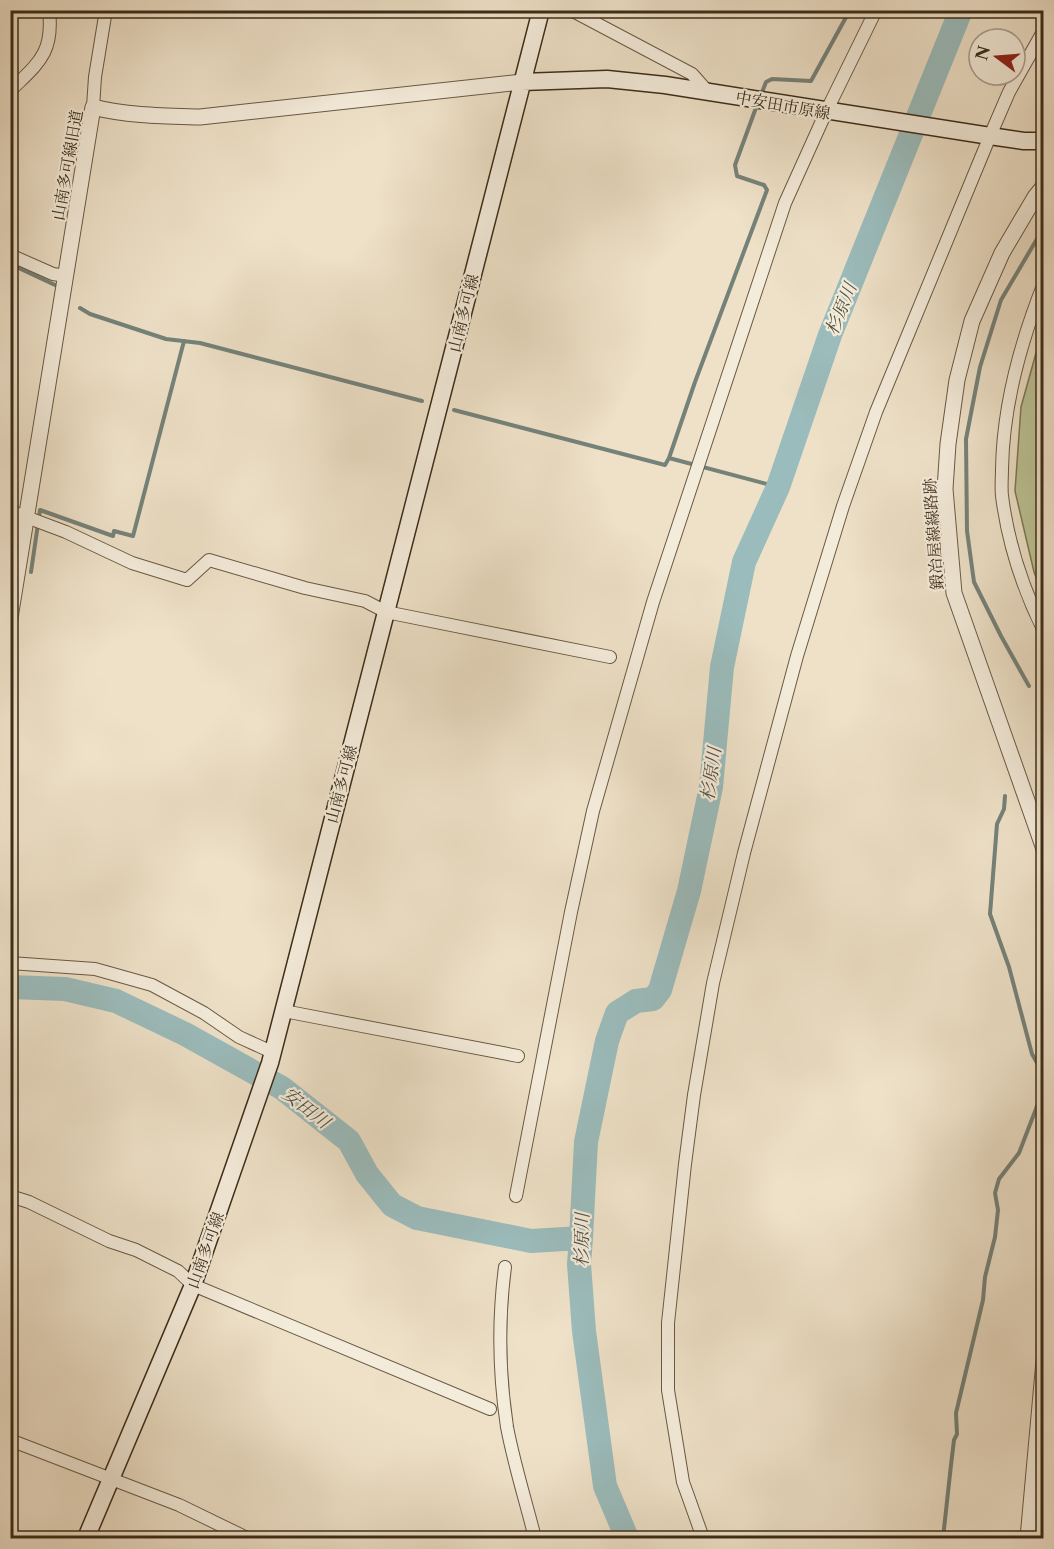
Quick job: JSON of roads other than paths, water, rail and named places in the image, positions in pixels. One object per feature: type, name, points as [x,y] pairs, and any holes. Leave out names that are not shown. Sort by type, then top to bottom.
[{"type":"main road","name":"山南多可線","points":[[86,1539],[193,1285],[260,1096],[541,10]]},
{"type":"main road","name":"中安田市原線","points":[[522,82],[608,79],[708,92],[985,136],[1044,141]]},
{"type":"street","points":[[10,91],[41,60],[48,47],[51,30],[49,10]]},
{"type":"street","points":[[93,107],[95,77],[106,10]]},
{"type":"street","points":[[571,10],[692,74],[708,92]]},
{"type":"street","points":[[516,1196],[593,810],[653,602],[785,203],[876,10]]},
{"type":"street","points":[[703,1539],[683,1482],[668,1390],[668,1323],[694,1095],[713,982],[796,656],[843,506],[876,412],[985,136],[1044,30]]},
{"type":"street","name":"山南多可線旧道","points":[[10,618],[93,107],[111,112],[200,117],[522,82]]},
{"type":"street","name":"鍛冶屋線線路跡","points":[[1044,186],[1002,253],[972,321],[957,380],[948,444],[945,489],[954,593],[1044,849]]},
{"type":"street","points":[[10,255],[53,274],[66,276]]},
{"type":"street","points":[[1044,283],[1034,307],[1009,399],[1003,439],[1002,495],[1025,588],[1044,631]]},
{"type":"street","points":[[10,511],[27,516],[132,563],[187,580],[209,560],[306,588],[365,601],[386,612],[610,657]]},
{"type":"street","points":[[10,963],[95,969],[152,985],[204,1013],[271,1058]]},
{"type":"street","points":[[284,1006],[289,1012],[518,1056]]},
{"type":"street","points":[[10,1196],[29,1202],[109,1241],[157,1260],[178,1271],[193,1285],[490,1408]]},
{"type":"street","points":[[506,1268],[499,1351],[507,1428],[535,1539]]},
{"type":"street","points":[[1029,1539],[1044,1361]]},
{"type":"street","points":[[10,1440],[179,1505],[248,1539]]},
{"type":"waterway","points":[[761,95],[766,82],[772,79],[811,81],[850,10]]},
{"type":"waterway","name":"杉原川","points":[[627,1538],[605,1486],[584,1331],[579,1264],[586,1142],[607,1041],[617,1013],[636,1001],[653,999],[660,990],[689,891],[711,787],[722,667],[744,562],[778,487],[830,335],[961,10]]},
{"type":"waterway","points":[[669,458],[767,190],[764,185],[737,176],[735,165],[757,105]]},
{"type":"waterway","points":[[1029,686],[974,582],[967,531],[966,439],[980,367],[1001,300],[1044,227]]},
{"type":"waterway","points":[[10,264],[55,285]]},
{"type":"waterway","points":[[80,308],[90,314],[166,339],[200,343],[422,401]]},
{"type":"waterway","points":[[31,572],[40,510],[113,536],[114,531],[133,536],[184,341]]},
{"type":"waterway","points":[[454,410],[665,465],[669,458],[778,487]]},
{"type":"waterway","points":[[1005,796],[1004,809],[997,824],[990,914],[1009,967],[1032,1054],[1044,1075]]},
{"type":"waterway","name":"安田川","points":[[10,987],[65,989],[116,1001],[185,1034],[282,1088],[349,1141],[367,1174],[392,1205],[417,1218],[531,1241],[581,1238]]},
{"type":"waterway","points":[[943,1538],[954,1440],[957,1434],[956,1413],[983,1300],[985,1277],[995,1237],[998,1210],[995,1193],[999,1179],[1019,1153],[1044,1088]]}]
